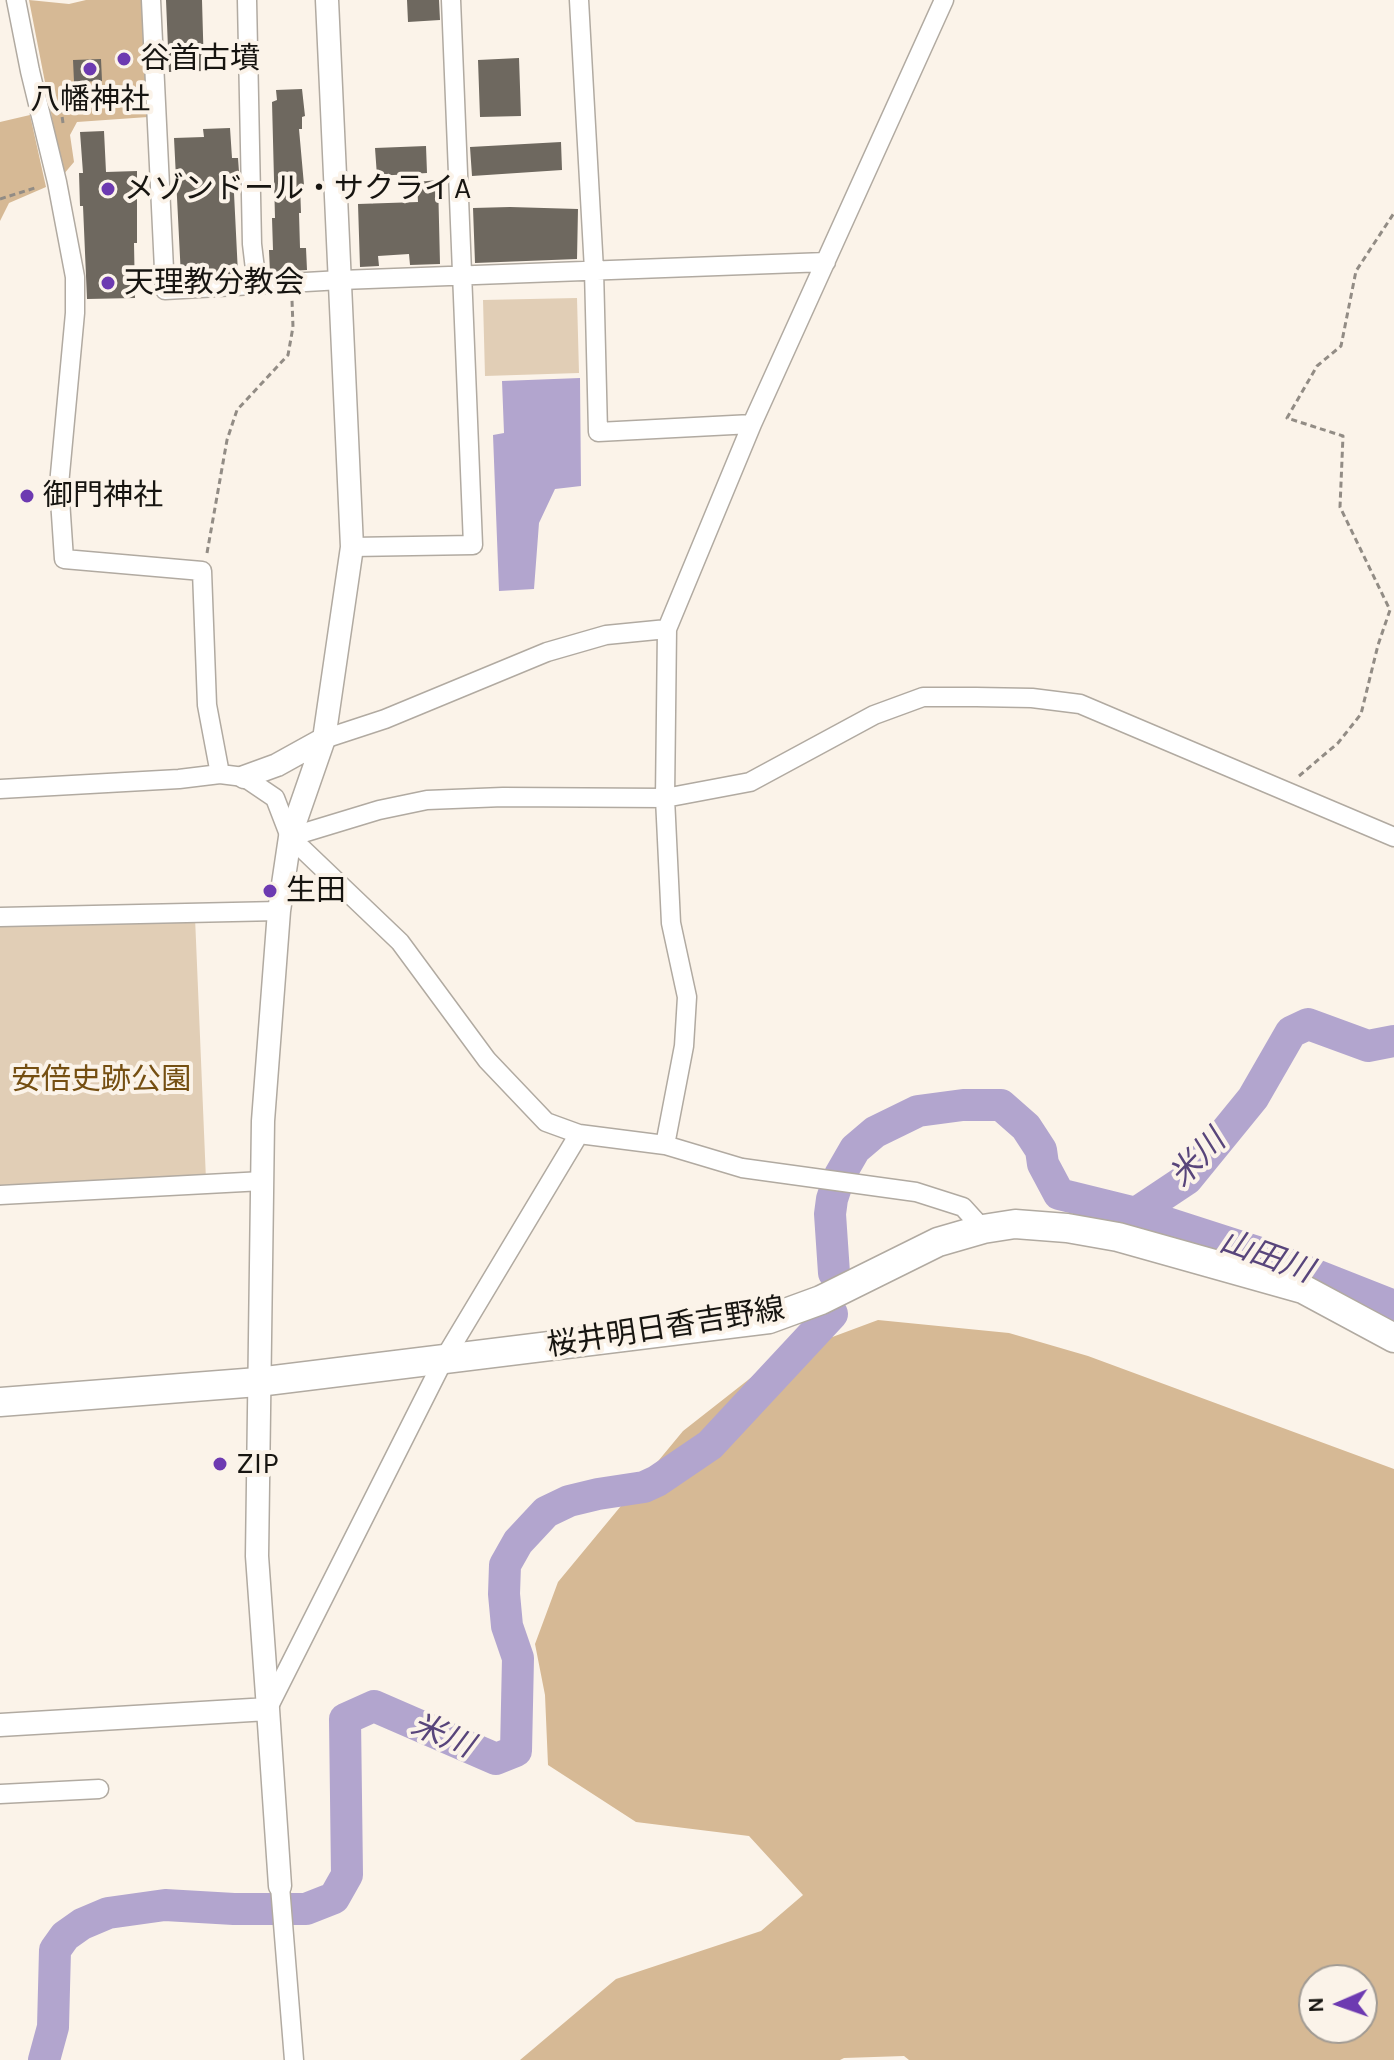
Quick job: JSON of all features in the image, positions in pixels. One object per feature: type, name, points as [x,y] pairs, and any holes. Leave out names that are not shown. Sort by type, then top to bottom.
[{"type":"main road","name":"桜井明日香吉野線","points":[[0,1402],[258,1382],[769,1319],[821,1300],[938,1242],[983,1229],[1015,1224],[1067,1228],[1118,1237],[1303,1289],[1394,1338]]},
{"type":"street","points":[[16,0],[57,182],[75,289],[59,485],[64,559],[202,571],[207,705],[220,774]]},
{"type":"street","points":[[151,0],[165,290],[341,280],[826,262]]},
{"type":"street","points":[[247,0],[252,244],[257,286]]},
{"type":"street","points":[[294,2060],[257,1556],[258,1382],[263,1121],[279,911],[290,837],[324,739],[352,547],[327,0]]},
{"type":"street","points":[[352,547],[473,545],[451,0]]},
{"type":"street","points":[[579,0],[594,270],[598,432],[752,424]]},
{"type":"street","points":[[665,1145],[684,1046],[687,997],[671,923],[665,798],[667,629],[752,424],[944,0]]},
{"type":"street","points":[[244,777],[277,765],[324,739],[385,719],[547,652],[606,635],[667,629]]},
{"type":"street","points":[[290,837],[379,810],[427,800],[665,798],[750,782],[874,715],[923,697],[1032,698],[1080,704],[1394,837]]},
{"type":"street","points":[[0,789],[220,774],[244,777],[275,798],[290,837],[400,942],[487,1060],[546,1122],[579,1134],[665,1145],[742,1168],[916,1192],[963,1207],[983,1229]]},
{"type":"street","points":[[0,917],[279,911]]},
{"type":"street","points":[[268,1709],[444,1359],[579,1134]]},
{"type":"street","points":[[0,1195],[263,1181]]},
{"type":"street","points":[[0,1725],[268,1709]]},
{"type":"street","points":[[0,1794],[99,1789]]},
{"type":"path","points":[[117,91],[154,84]]},
{"type":"path","points":[[63,123],[61,109],[83,93]]},
{"type":"path","points":[[0,199],[57,182]]},
{"type":"path","points":[[1283,789],[1338,743],[1361,714],[1390,610],[1340,507],[1343,436],[1287,418],[1317,366],[1341,346],[1356,271],[1394,213]]},
{"type":"path","points":[[202,571],[211,540],[227,440],[237,410],[288,355],[293,327],[292,285]]},
{"type":"green space","points":[[577,298],[579,373],[485,376],[483,300]]},
{"type":"green space","name":"安倍史跡公園","points":[[195,917],[206,1180],[0,1188],[0,921]]},
{"type":"shaded area","points":[[29,0],[69,4],[86,0],[143,0],[148,117],[77,122],[70,135],[74,162],[63,175]]},
{"type":"shaded area","points":[[30,115],[46,187],[9,203],[0,221],[0,122]]},
{"type":"shaded area","points":[[580,378],[581,486],[555,489],[539,523],[534,589],[499,591],[493,435],[504,433],[502,381]]},
{"type":"shaded area","points":[[878,1320],[1009,1333],[1088,1356],[1394,1469],[1394,2060],[909,2060],[904,2056],[840,2060],[520,2060],[616,1979],[761,1931],[803,1895],[749,1836],[636,1822],[548,1765],[545,1695],[535,1644],[558,1582],[683,1431],[776,1358]]},
{"type":"building","points":[[166,0],[202,0],[204,71],[169,72]]},
{"type":"building","points":[[407,0],[439,0],[440,20],[408,22]]},
{"type":"building","points":[[519,58],[521,116],[480,117],[478,60]]},
{"type":"building","points":[[101,59],[102,81],[74,82],[73,60]]},
{"type":"building","points":[[302,89],[305,116],[302,117],[302,129],[299,129],[304,185],[300,185],[299,213],[300,248],[306,248],[307,270],[270,272],[269,250],[273,250],[272,218],[275,218],[272,102],[277,100],[276,90]]},
{"type":"building","points":[[230,128],[232,158],[238,158],[239,172],[233,173],[238,274],[181,277],[174,138],[204,137],[203,129]]},
{"type":"building","points":[[104,131],[106,172],[137,171],[135,298],[87,299],[83,206],[80,206],[79,173],[83,173],[80,132]]},
{"type":"building","points":[[561,142],[562,170],[472,176],[470,147]]},
{"type":"building","points":[[426,146],[427,173],[377,176],[375,148]]},
{"type":"building","points":[[438,180],[440,264],[410,265],[409,254],[378,256],[379,266],[360,267],[358,204],[418,202],[417,182]]},
{"type":"building","points":[[473,208],[578,209],[577,259],[475,263]]},
{"type":"waterway","name":"米川","points":[[1136,1213],[1187,1179],[1253,1098],[1291,1032],[1308,1024],[1368,1046],[1394,1041]]},
{"type":"waterway","name":"米川","points":[[834,1273],[830,1214],[832,1199],[840,1175],[855,1149],[875,1132],[918,1111],[963,1105],[1001,1105],[1026,1127],[1041,1150],[1043,1164],[1059,1194],[1136,1213],[1257,1252],[1394,1306]]},
{"type":"waterway","name":"米川","points":[[44,2060],[53,2027],[55,1950],[65,1936],[82,1924],[108,1913],[165,1905],[306,1909],[334,1898],[347,1875],[345,1719],[374,1706],[496,1759],[516,1751],[518,1658],[507,1626],[504,1594],[505,1565],[518,1542],[546,1512],[569,1501],[644,1487],[710,1445],[832,1314]]},
{"type":"place","name":"谷首古墳","points":[[124,59]]},
{"type":"place","name":"八幡神社","points":[[90,69]]},
{"type":"place","name":"メゾンドール・サクライA","points":[[108,189]]},
{"type":"place","name":"天理教分教会","points":[[108,283]]},
{"type":"place","name":"御門神社","points":[[27,496]]},
{"type":"place","name":"生田","points":[[270,891]]},
{"type":"place","name":"ZIP","points":[[220,1464]]},
{"type":"water label","name":"山田川","points":[[1266,1257]]}]
